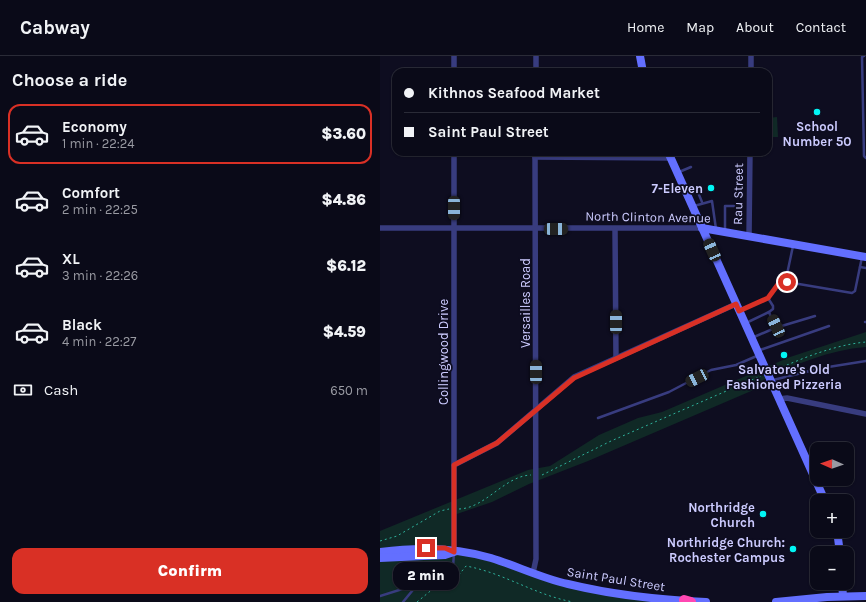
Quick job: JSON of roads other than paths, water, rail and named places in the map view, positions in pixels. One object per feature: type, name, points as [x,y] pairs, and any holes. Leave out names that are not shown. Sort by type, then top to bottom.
[{"type":"main road","points":[[640,56],[642,68]]},
{"type":"main road","points":[[669,156],[822,494]]},
{"type":"main road","name":"North Clinton Avenue","points":[[702,228],[794,243],[864,257]]},
{"type":"main road","name":"Saint Paul Street","points":[[380,552],[445,548],[454,552],[485,556],[563,583],[600,591],[706,602]]},
{"type":"main road","name":"Saint Paul Street","points":[[380,558],[444,555],[454,552]]},
{"type":"main road","points":[[843,590],[843,596]]},
{"type":"main road","points":[[776,602],[843,596],[866,596]]},
{"type":"street","points":[[454,56],[454,68]]},
{"type":"street","points":[[536,56],[536,68]]},
{"type":"street","points":[[751,56],[751,68]]},
{"type":"street","name":"Collingwood Drive","points":[[454,156],[454,552]]},
{"type":"street","name":"Versailles Road","points":[[533,573],[536,559],[535,156]]},
{"type":"street","name":"Rau Street","points":[[749,236],[750,156]]},
{"type":"street","name":"North Clinton Avenue","points":[[380,228],[702,228]]},
{"type":"street","points":[[615,229],[616,358]]},
{"type":"street","points":[[454,465],[497,443],[574,378],[616,358],[738,308]]},
{"type":"street","points":[[779,399],[787,398],[866,414]]},
{"type":"lane","points":[[864,56],[862,57],[864,156],[866,158]]},
{"type":"lane","points":[[677,173],[691,167]]},
{"type":"lane","points":[[697,190],[702,202]]},
{"type":"lane","points":[[692,207],[702,202],[712,201],[716,230]]},
{"type":"lane","points":[[725,231],[725,206],[734,206]]},
{"type":"lane","points":[[786,280],[794,243]]},
{"type":"lane","points":[[786,280],[787,282],[852,293],[855,291],[860,267],[864,257]]},
{"type":"lane","points":[[860,267],[866,268]]},
{"type":"lane","points":[[738,308],[768,298],[779,283],[786,280]]},
{"type":"lane","points":[[745,323],[773,309],[773,306],[768,298]]},
{"type":"lane","points":[[768,312],[776,328]]},
{"type":"lane","points":[[752,338],[776,328],[815,316]]},
{"type":"lane","points":[[598,418],[670,392],[711,370],[736,365],[758,353],[829,326]]},
{"type":"lane","points":[[771,381],[822,368],[866,361]]},
{"type":"lane","points":[[380,596],[450,574],[454,567],[454,552]]},
{"type":"lane","points":[[403,602],[418,585]]},
{"type":"place","name":"School Number 50","points":[[817,112]]},
{"type":"place","name":"7-Eleven","points":[[711,188]]},
{"type":"place","name":"Salvatore's Old Fashioned Pizzeria","points":[[784,355]]},
{"type":"place","name":"Northridge Church","points":[[763,514]]},
{"type":"place","name":"Northridge Church: Rochester Campus","points":[[793,549]]}]
